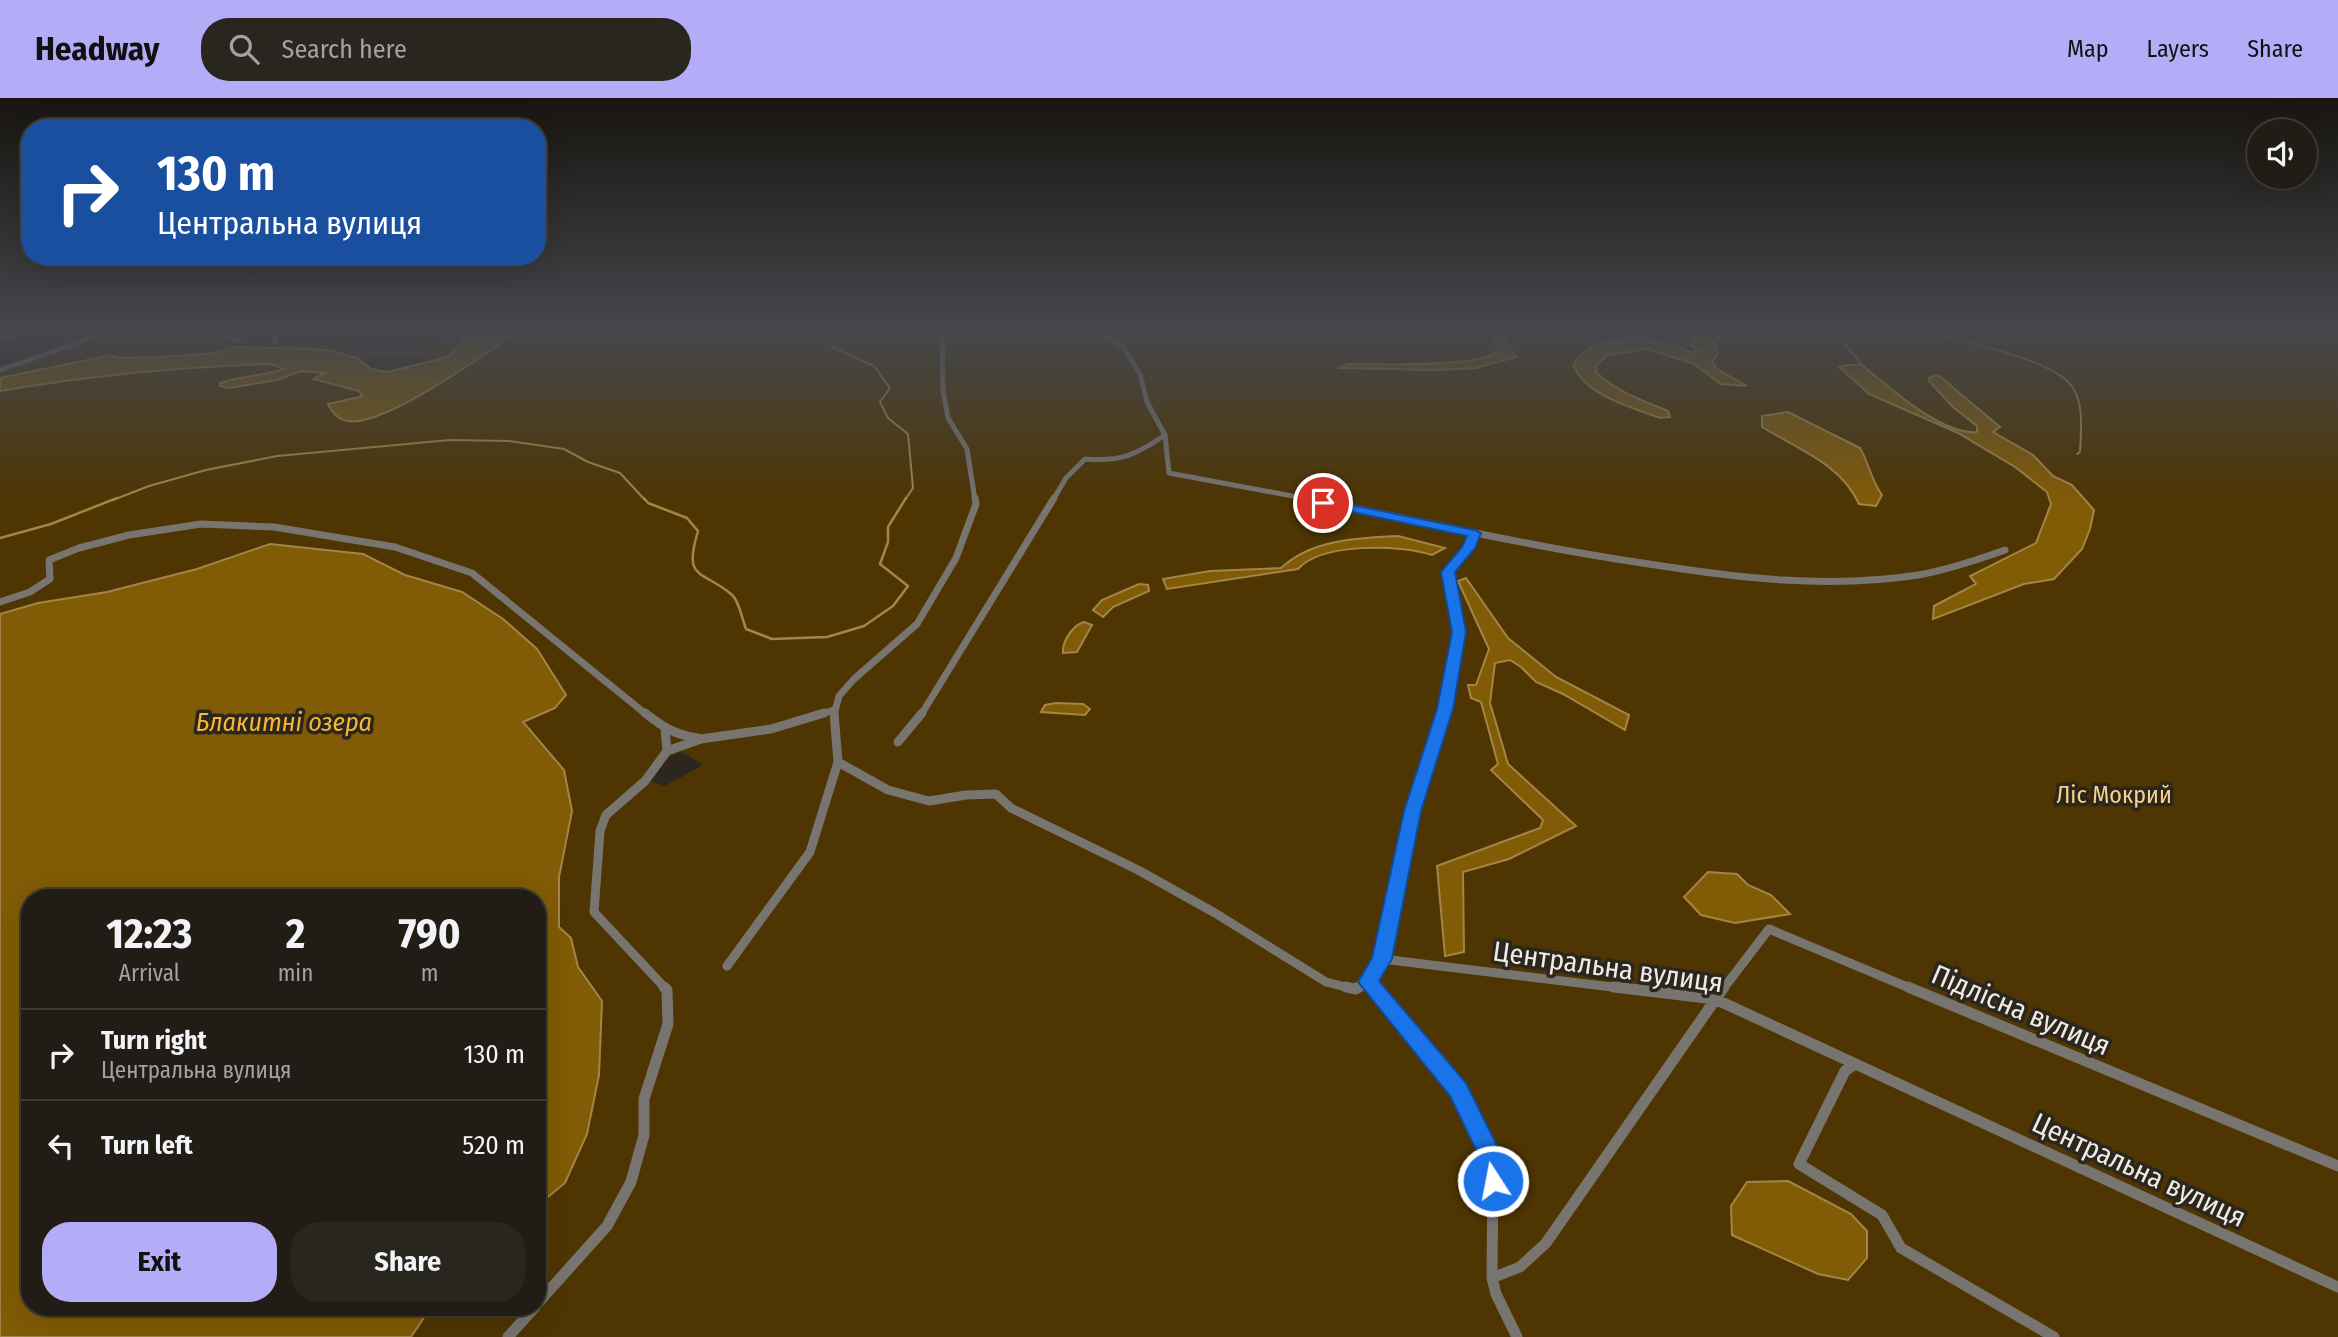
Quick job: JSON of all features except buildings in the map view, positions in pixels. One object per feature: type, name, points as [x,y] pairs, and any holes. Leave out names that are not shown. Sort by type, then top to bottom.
[{"type":"street","points":[[727,966],[810,852],[838,762],[834,710],[839,696],[854,678],[916,624],[956,558],[976,504],[967,449],[947,418],[943,389]]},
{"type":"street","points":[[1144,389],[1147,402],[1165,435],[1170,473],[1548,549],[1732,577],[1817,584],[1920,576],[1971,564],[2005,550]]},
{"type":"street","points":[[898,743],[927,707],[1066,478],[1085,459],[1111,461],[1141,452],[1165,435]]},
{"type":"street","points":[[0,602],[30,592],[50,579],[49,560],[79,548],[166,528],[242,524],[366,541],[395,547],[472,573],[665,729],[678,735],[701,739]]},
{"type":"street","points":[[838,762],[888,790],[929,801],[966,794],[996,794],[1011,808],[1138,870],[1215,913],[1326,982],[1355,989],[1368,982],[1382,959],[1413,811],[1445,709],[1459,632],[1448,572],[1468,548],[1475,533]]},
{"type":"street","points":[[546,1295],[607,1226],[631,1182],[644,1135],[644,1099],[668,1024],[667,990],[594,912],[600,831],[606,815],[645,781],[667,751],[701,739],[771,729],[834,710]]},
{"type":"street","points":[[665,729],[667,751]]},
{"type":"street","name":"Підлісна вулиця","points":[[1714,999],[1769,929],[2338,1166]]},
{"type":"street","name":"Центральна вулиця","points":[[1382,959],[1714,999],[2338,1287]]},
{"type":"street","points":[[1368,982],[1458,1090],[1493,1162],[1493,1278],[1496,1294],[1517,1337]]},
{"type":"street","points":[[1493,1278],[1520,1267],[1546,1243],[1714,999]]},
{"type":"street","points":[[1855,1065],[1845,1072],[1799,1164],[1882,1215],[1901,1248],[2054,1337]]},
{"type":"street","points":[[508,1337],[527,1316]]},
{"type":"green space","name":"Ліс Мокрий","points":[[349,389],[359,391],[362,396],[330,403],[329,408],[339,418],[358,421],[397,408],[432,389],[1608,389],[1668,411],[1621,389],[2338,389],[2338,1337],[411,1337],[425,1316],[546,1316],[546,1198],[564,1183],[587,1134],[599,1075],[602,1001],[578,967],[571,938],[559,927],[559,877],[572,811],[564,770],[522,722],[555,708],[462,592],[405,575],[363,554],[270,544],[197,569],[107,592],[38,603],[0,614],[0,391]],"holes":[[[1800,416],[1833,434],[1866,459],[1874,485],[1859,504],[1851,490],[1830,468],[1762,427]],[[1466,578],[1508,637],[1556,677],[1629,715],[1624,730],[1563,694],[1536,682],[1510,660],[1495,663],[1490,703],[1508,764],[1576,826],[1509,859],[1463,872],[1445,956],[1437,866],[1540,828],[1543,820],[1491,770],[1498,764],[1481,701],[1471,698],[1469,685],[1476,685],[1489,649],[1459,581]],[[680,751],[703,765],[665,786],[650,781],[669,757]],[[1748,885],[1771,895],[1789,914],[1735,923]]]},
{"type":"water","points":[[351,389],[431,389],[385,413],[364,420],[348,421],[333,413],[328,404],[362,396],[359,391]]},
{"type":"water","points":[[1594,389],[1619,389],[1668,411],[1670,417],[1660,418],[1623,405]]},
{"type":"water","points":[[1863,389],[1891,389],[1932,418],[1963,431],[1977,432],[1977,426],[1954,408],[1936,389],[1954,389],[2000,427],[1993,432],[2033,455],[2053,476],[2072,485],[2094,510],[2082,549],[2054,579],[2024,584],[1933,619],[1934,606],[1976,584],[1970,576],[2036,543],[2051,504],[2047,492],[2015,467],[1958,433],[1869,394]]},
{"type":"water","points":[[1788,412],[1860,448],[1882,495],[1876,506],[1859,504],[1851,490],[1830,468],[1762,427],[1762,416]]},
{"type":"water","points":[[1398,536],[1445,548],[1432,555],[1401,549],[1342,550],[1309,560],[1298,569],[1167,589],[1163,579],[1210,571],[1281,568],[1293,558],[1321,546],[1352,539]]},
{"type":"water","name":"Блакитні озера","points":[[270,544],[363,554],[405,575],[462,592],[503,619],[537,649],[566,695],[555,708],[523,722],[564,770],[572,811],[559,877],[559,927],[571,938],[578,967],[602,1001],[599,1075],[587,1134],[565,1183],[546,1199],[546,889],[21,889],[21,1316],[425,1316],[411,1337],[0,1337],[0,614],[38,603],[107,592],[197,569]]},
{"type":"water","points":[[1466,578],[1508,638],[1556,677],[1629,715],[1625,730],[1563,694],[1536,682],[1510,660],[1495,663],[1490,703],[1508,764],[1576,826],[1509,859],[1463,872],[1464,952],[1445,956],[1437,866],[1540,828],[1543,820],[1491,770],[1498,764],[1481,702],[1471,698],[1468,685],[1476,685],[1489,649],[1458,581]]},
{"type":"water","points":[[1139,584],[1148,585],[1149,591],[1113,607],[1103,617],[1093,610],[1102,600]]},
{"type":"water","points":[[1084,622],[1092,625],[1077,652],[1063,653],[1069,634]]},
{"type":"water","points":[[1083,704],[1090,709],[1085,715],[1041,712],[1045,705]]},
{"type":"water","points":[[1708,872],[1737,874],[1748,885],[1771,895],[1790,914],[1735,923],[1701,915],[1684,897]]},
{"type":"water","points":[[1788,1181],[1851,1214],[1867,1231],[1867,1258],[1848,1280],[1818,1274],[1732,1235],[1731,1206],[1747,1182]]},
{"type":"waterway","points":[[889,389],[880,402],[888,418],[908,434],[913,488],[905,500]]},
{"type":"waterway","points":[[2073,389],[2079,402],[2081,419],[2080,452],[2077,454]]},
{"type":"waterway","points":[[113,500],[149,486],[206,470],[277,456],[450,440],[509,441],[564,449],[588,462],[620,473],[645,500]]},
{"type":"waterway","points":[[0,538],[51,524],[117,498]]},
{"type":"waterway","points":[[644,498],[648,503],[687,518],[698,531],[693,558],[698,572],[734,597],[746,629],[772,639],[827,637],[864,626],[893,606],[908,586],[880,564],[888,542],[888,527],[906,498]]},
{"type":"route","points":[[1323,503],[1475,533],[1468,548],[1448,572],[1459,632],[1445,709],[1413,811],[1382,959],[1368,982],[1458,1090],[1493,1162],[1493,1181]]}]
